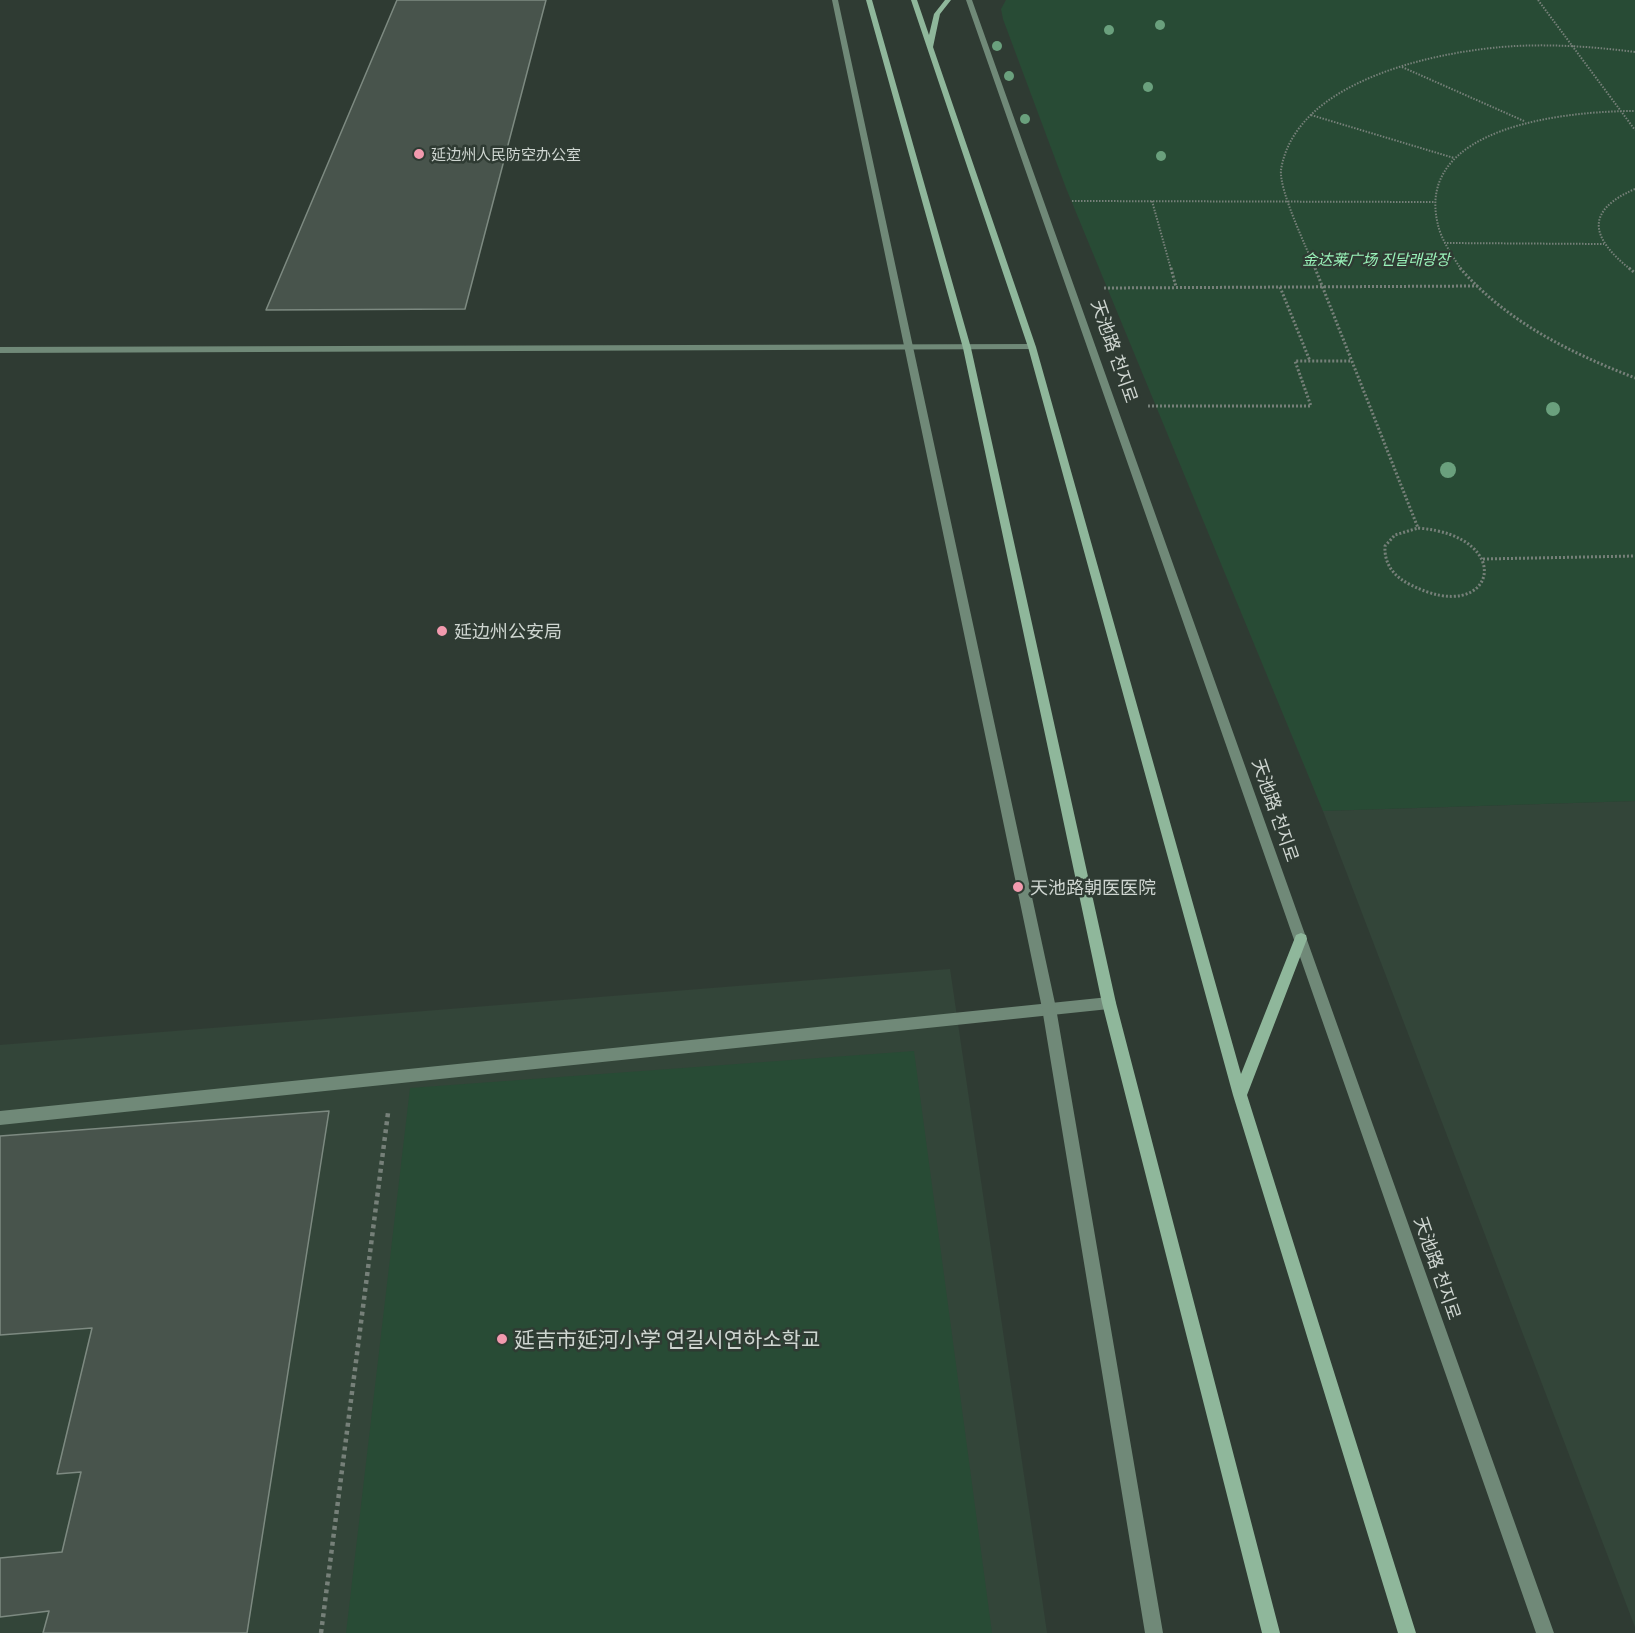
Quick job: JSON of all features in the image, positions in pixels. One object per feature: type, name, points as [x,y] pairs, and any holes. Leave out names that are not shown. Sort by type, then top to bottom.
[{"type":"main road","points":[[914,0],[1032,347],[1240,1095],[1407,1633]]},
{"type":"main road","points":[[930,49],[937,14],[948,0]]},
{"type":"main road","points":[[867,1],[967,348],[1109,1003],[1271,1633]]},
{"type":"main road","points":[[1240,1095],[1301,939]]},
{"type":"street","points":[[835,0],[1049,1008],[1154,1633]]},
{"type":"street","name":"天池路 천지로","points":[[969,0],[1545,1633]]},
{"type":"street","points":[[0,350],[1032,347]]},
{"type":"street","points":[[0,1118],[1109,1003]]},
{"type":"path","points":[[1538,0],[1635,130]]},
{"type":"path","points":[[1418,528],[1284,190],[1281,169],[1299,128],[1336,95],[1401,66],[1444,55],[1499,47],[1573,47],[1635,52]]},
{"type":"path","points":[[1401,66],[1525,122]]},
{"type":"path","points":[[1635,111],[1552,116],[1494,132],[1472,144],[1454,158],[1440,180],[1435,202],[1437,225],[1444,243],[1462,270],[1478,286],[1518,320],[1556,343],[1635,378]]},
{"type":"path","points":[[1311,115],[1454,158]]},
{"type":"path","points":[[1635,189],[1621,194],[1603,206],[1598,224],[1604,244],[1635,273]]},
{"type":"path","points":[[1066,201],[1435,202]]},
{"type":"path","points":[[1152,201],[1176,287]]},
{"type":"path","points":[[1444,243],[1604,244]]},
{"type":"path","points":[[1101,288],[1478,286]]},
{"type":"path","points":[[1280,287],[1310,361]]},
{"type":"path","points":[[1147,406],[1311,406],[1295,361],[1350,361]]},
{"type":"path","points":[[1418,528],[1448,533],[1463,540],[1483,559],[1486,570],[1484,581],[1476,590],[1463,595],[1447,597],[1413,588],[1398,579],[1388,568],[1383,556],[1384,546],[1391,537],[1403,531],[1418,528]]},
{"type":"path","points":[[1483,559],[1635,556]]},
{"type":"path","points":[[321,1633],[393,1077]]},
{"type":"shaded area","points":[[1635,801],[1635,1627],[1323,811]]},
{"type":"shaded area","name":"延吉市延河小学 연길시연하소학교","points":[[950,969],[1047,1633],[0,1633],[0,1045]]},
{"type":"green space","name":"金达莱广场 진달래광장","points":[[1006,0],[1635,0],[1635,801],[1323,811],[1066,188],[1003,19],[1001,9]]},
{"type":"green space","points":[[914,1051],[992,1633],[346,1633],[410,1088]]},
{"type":"building","name":"延边州人民防空办公室","points":[[397,0],[546,0],[465,309],[266,310]]},
{"type":"building","points":[[329,1111],[247,1633],[43,1633],[49,1611],[0,1617],[0,1558],[62,1552],[81,1472],[57,1474],[92,1328],[0,1335],[0,1136]]},
{"type":"place","name":"延边州人民防空办公室","points":[[419,154]]},
{"type":"place","name":"延边州公安局","points":[[442,631]]},
{"type":"place","name":"天池路朝医医院","points":[[1018,887]]},
{"type":"place","name":"延吉市延河小学 연길시연하소학교","points":[[502,1339]]}]
